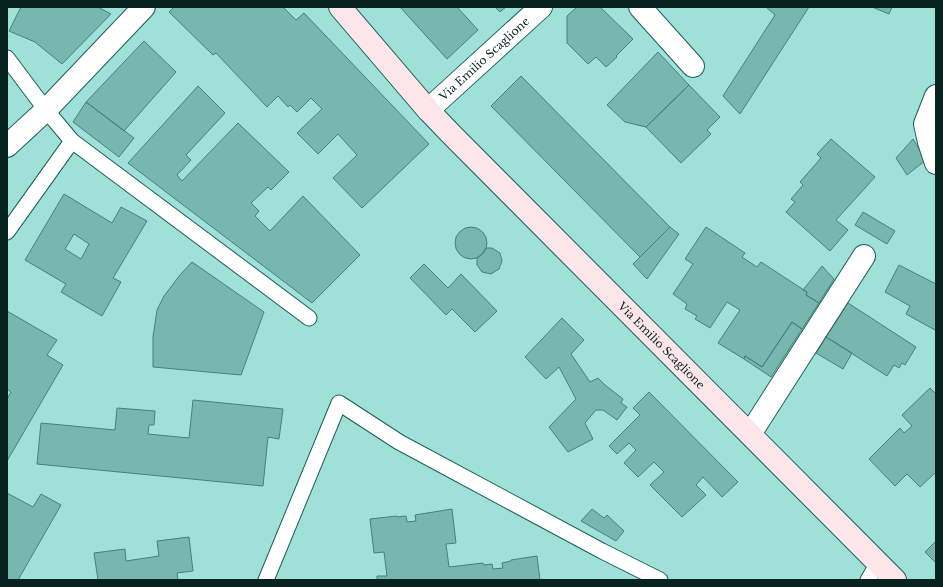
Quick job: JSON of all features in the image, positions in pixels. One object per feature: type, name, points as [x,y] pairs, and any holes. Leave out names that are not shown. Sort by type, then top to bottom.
[{"type":"main road","name":"Via Emilio Scaglione","points":[[340,7],[428,110],[750,434],[873,572],[895,580]]},
{"type":"street","name":"Via Emilio Scaglione","points":[[428,110],[541,7]]},
{"type":"street","points":[[640,7],[694,66]]},
{"type":"street","points":[[7,146],[46,110],[142,8]]},
{"type":"street","points":[[936,96],[924,124],[936,163]]},
{"type":"street","points":[[750,434],[864,256]]},
{"type":"lane","points":[[7,58],[46,110],[72,141],[309,318]]},
{"type":"lane","points":[[7,232],[72,141]]},
{"type":"lane","points":[[266,580],[339,403],[399,442],[595,547],[660,580]]},
{"type":"building","points":[[21,7],[98,7],[111,14],[62,64],[35,42],[9,31]]},
{"type":"building","points":[[174,7],[283,7],[296,20],[304,13],[429,144],[362,208],[333,178],[357,155],[338,134],[318,154],[297,133],[322,109],[311,98],[297,112],[290,105],[288,107],[278,96],[267,107],[216,53],[213,55],[169,12]]},
{"type":"building","points":[[400,7],[457,7],[478,30],[447,59]]},
{"type":"building","points":[[495,7],[506,7],[500,12]]},
{"type":"building","points":[[577,7],[600,7],[633,39],[606,67],[596,57],[588,64],[567,43],[567,16]]},
{"type":"building","points":[[766,7],[809,7],[740,114],[723,96],[775,15]]},
{"type":"building","points":[[872,7],[892,7],[889,14]]},
{"type":"building","points":[[144,41],[176,72],[124,131],[86,102]]},
{"type":"building","points":[[658,52],[689,85],[646,127],[625,122],[607,105]]},
{"type":"building","points":[[521,76],[670,227],[640,257],[491,106]]},
{"type":"building","points":[[689,85],[720,117],[707,130],[711,134],[681,163],[646,127]]},
{"type":"building","points":[[198,86],[225,113],[186,155],[191,160],[177,175],[182,181],[238,123],[289,172],[271,190],[268,187],[251,203],[259,211],[255,216],[270,231],[303,196],[360,255],[312,303],[128,163]]},
{"type":"building","points":[[86,102],[134,138],[119,157],[73,122]]},
{"type":"building","points":[[831,139],[875,177],[836,220],[848,230],[830,251],[786,212],[795,202],[791,199],[803,185],[800,182],[821,158],[817,154]]},
{"type":"building","points":[[913,139],[926,160],[907,175],[896,158]]},
{"type":"building","points":[[64,194],[112,223],[121,207],[147,221],[113,278],[121,282],[102,316],[61,292],[66,284],[25,260]],"holes":[[[74,234],[89,244],[81,259],[65,249]]]},
{"type":"building","points":[[863,212],[895,231],[887,244],[855,225]]},
{"type":"building","points":[[471,227],[482,232],[487,243],[482,254],[471,259],[460,254],[455,243],[460,232]]},
{"type":"building","points":[[670,227],[679,234],[647,279],[633,264]]},
{"type":"building","points":[[706,227],[745,253],[742,257],[757,267],[761,262],[807,292],[806,295],[819,303],[802,329],[792,322],[762,367],[745,356],[744,359],[718,343],[740,310],[727,302],[710,328],[695,319],[697,316],[685,309],[687,304],[673,294],[693,264],[685,259]]},
{"type":"building","points":[[486,248],[492,248],[500,253],[502,261],[499,269],[491,274],[482,272],[477,265],[477,258]]},
{"type":"building","points":[[192,262],[264,312],[241,375],[153,367],[153,337],[157,310],[164,296]]},
{"type":"building","points":[[424,264],[448,288],[461,274],[497,311],[475,332],[452,309],[446,315],[410,278]]},
{"type":"building","points":[[899,265],[936,284],[935,330],[906,314],[910,306],[885,292]]},
{"type":"building","points":[[822,266],[834,279],[819,303],[806,295],[807,292],[803,290]]},
{"type":"building","points":[[848,303],[916,347],[905,365],[902,363],[899,368],[894,365],[887,376],[826,337]]},
{"type":"building","points":[[7,311],[57,340],[47,355],[63,365],[7,461],[7,399],[11,392],[7,389]]},
{"type":"building","points":[[562,318],[584,340],[571,354],[590,382],[598,378],[623,399],[621,403],[627,407],[617,420],[603,410],[596,410],[585,423],[593,439],[568,452],[549,427],[576,399],[559,367],[546,379],[525,357]]},
{"type":"building","points":[[792,322],[802,329],[771,377],[744,359],[745,356],[762,367]]},
{"type":"building","points":[[826,337],[852,353],[843,369],[816,353]]},
{"type":"building","points":[[930,388],[936,394],[936,472],[920,487],[907,474],[895,486],[869,459],[900,428],[904,433],[912,426],[902,415]]},
{"type":"building","points":[[649,392],[738,482],[722,497],[703,477],[696,485],[706,495],[682,517],[650,485],[664,472],[654,462],[638,477],[624,463],[636,450],[629,443],[617,454],[609,446],[640,415],[633,408]]},
{"type":"building","points":[[193,400],[283,409],[279,439],[268,437],[263,486],[37,464],[41,423],[115,430],[117,408],[155,411],[154,425],[149,425],[148,434],[189,438]]},
{"type":"building","points":[[7,493],[33,507],[41,494],[61,505],[18,580],[7,580]]},
{"type":"building","points":[[452,509],[456,543],[446,544],[449,567],[483,563],[484,565],[492,564],[493,569],[503,568],[502,563],[537,556],[540,580],[377,580],[377,576],[387,576],[384,552],[374,553],[370,519],[406,516],[407,522],[416,521],[415,515]]},
{"type":"building","points":[[592,509],[604,518],[607,515],[624,531],[616,541],[581,521]]},
{"type":"building","points":[[189,537],[193,571],[177,573],[178,580],[98,580],[94,553],[125,549],[126,561],[159,556],[157,541]]},
{"type":"building","points":[[936,541],[936,563],[925,552]]}]
